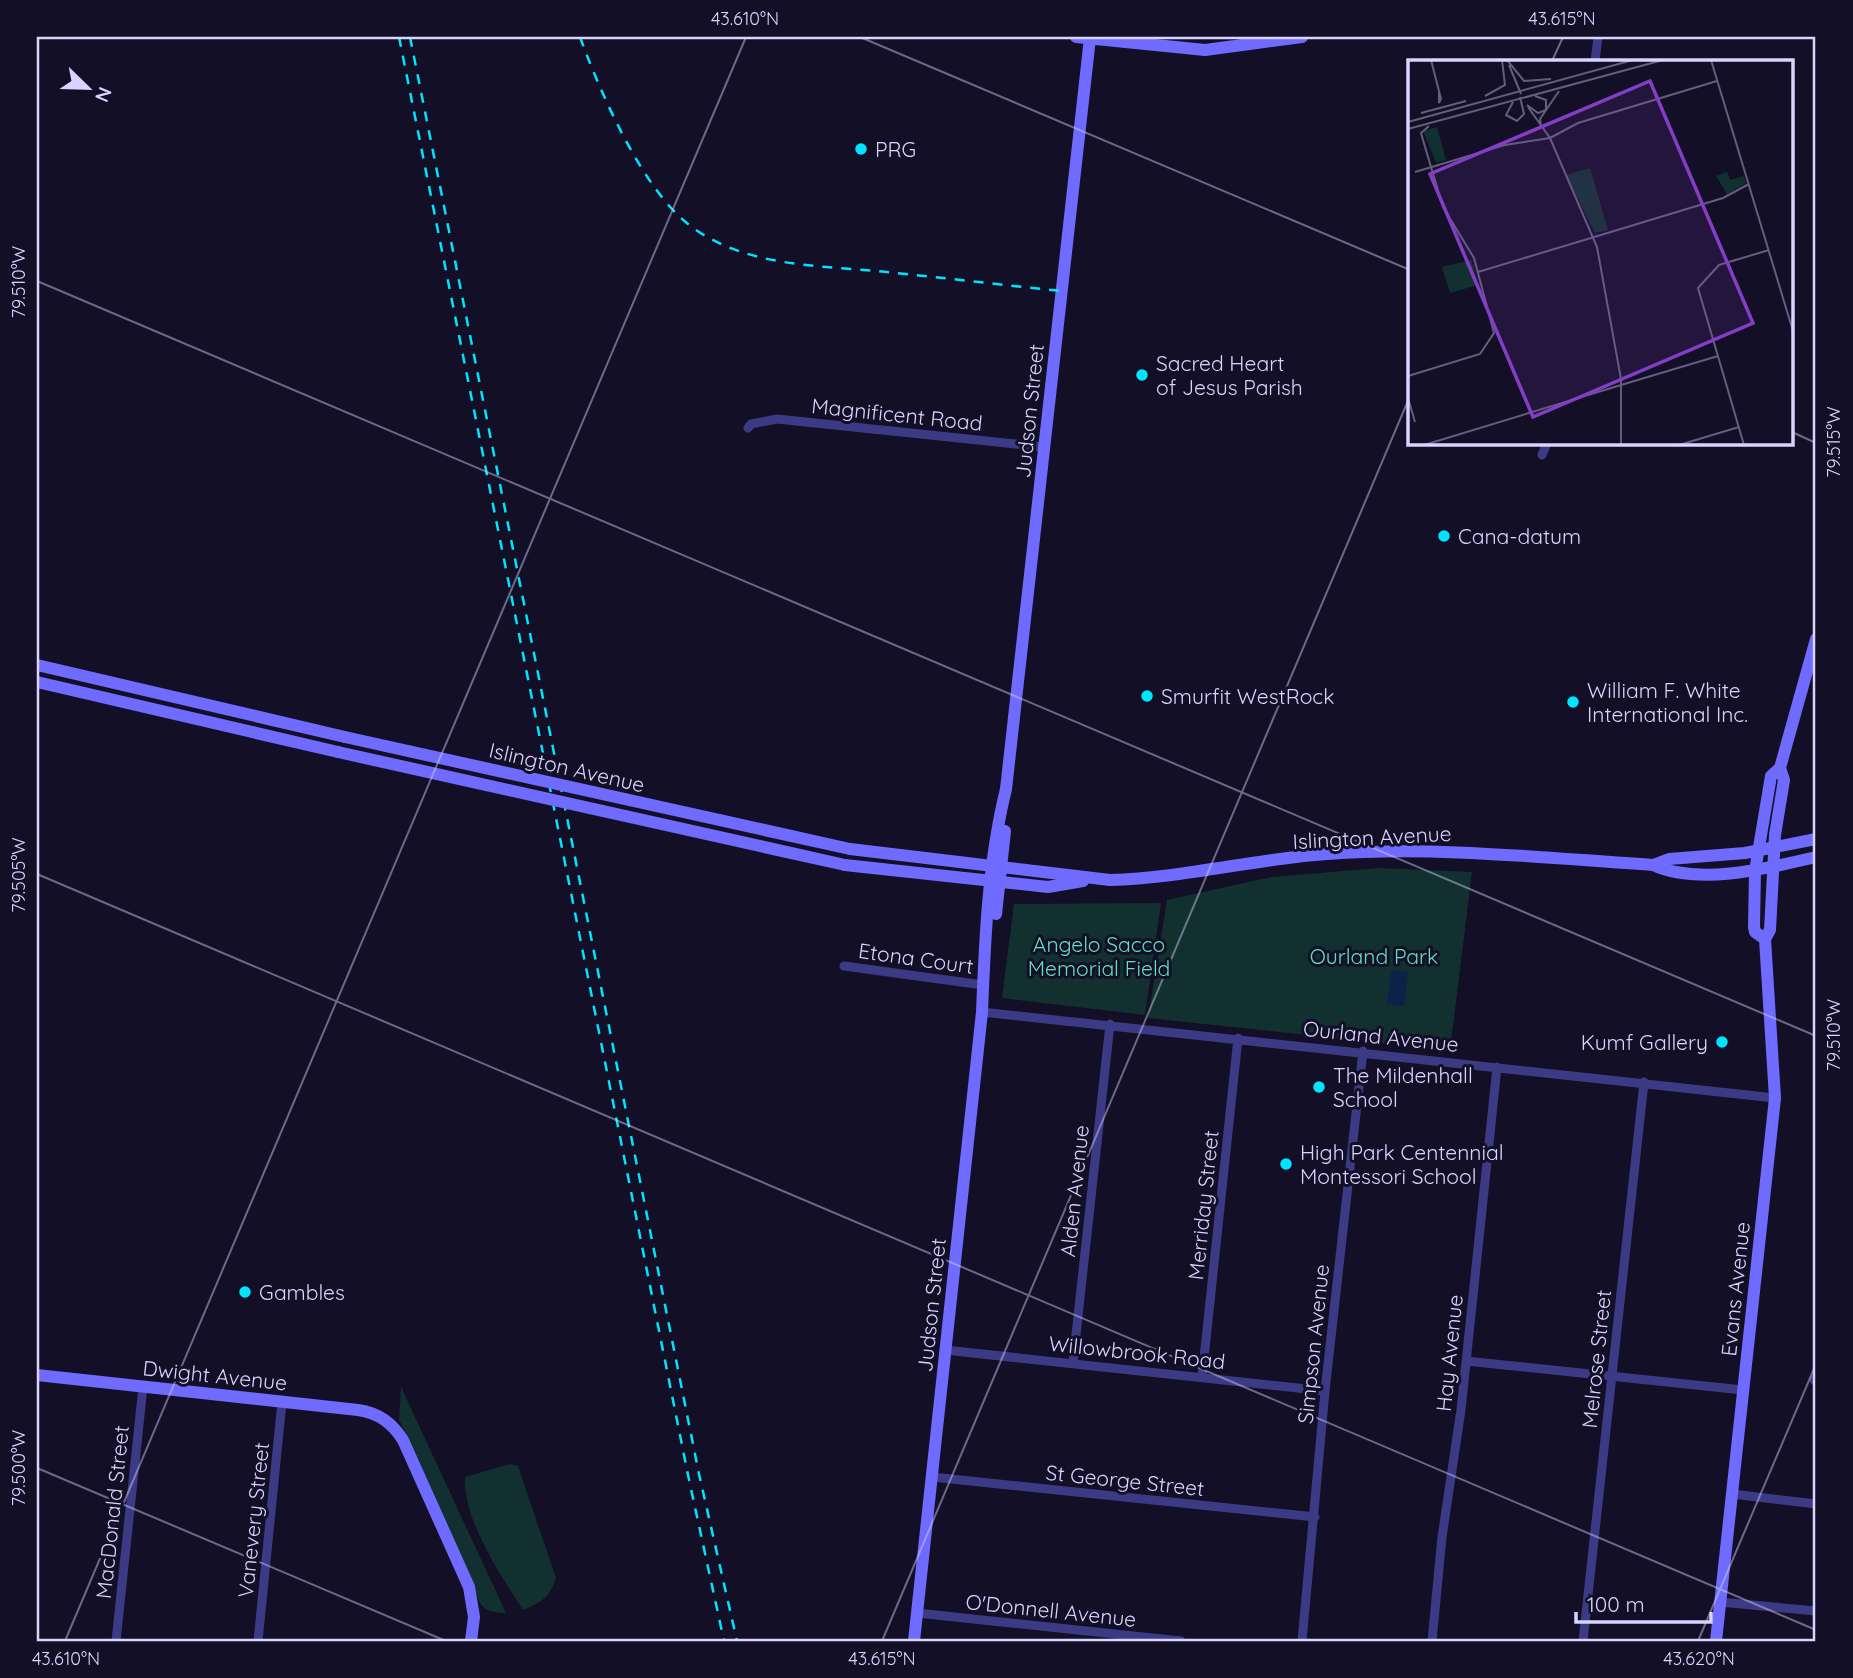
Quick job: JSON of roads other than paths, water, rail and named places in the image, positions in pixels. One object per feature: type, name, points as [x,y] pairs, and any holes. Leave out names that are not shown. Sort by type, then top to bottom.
[{"type":"main road","points":[[1083,37],[1205,50],[1303,37]]},
{"type":"main road","name":"Judson Street","points":[[914,1641],[984,979],[992,947],[995,882],[1044,447],[1083,37]]},
{"type":"main road","name":"Evans Avenue","points":[[1765,940],[1755,932],[1757,851],[1771,776],[1780,768],[1816,639]]},
{"type":"main road","name":"Islington Avenue","points":[[37,665],[850,849],[1093,879],[1153,879],[1340,853],[1457,851],[1653,865],[1669,873],[1755,871],[1816,857]]},
{"type":"main road","name":"Islington Avenue","points":[[37,682],[845,865],[1048,887],[1093,879]]},
{"type":"main road","name":"Evans Avenue","points":[[1716,1641],[1775,1098],[1765,940],[1770,930],[1773,848],[1784,779],[1780,768]]},
{"type":"main road","name":"Islington Avenue","points":[[1653,865],[1669,859],[1757,851],[1816,839]]},
{"type":"main road","name":"Dwight Avenue","points":[[37,1376],[366,1411],[386,1420],[403,1440],[469,1587],[474,1617],[471,1641]]},
{"type":"street","points":[[1595,60],[1598,37]]},
{"type":"street","name":"Magnificent Road","points":[[748,428],[751,424],[777,419],[1044,447]]},
{"type":"street","points":[[1542,455],[1547,444]]},
{"type":"street","name":"Etona Court","points":[[844,966],[984,979]]},
{"type":"street","name":"Ourland Avenue","points":[[982,1012],[1363,1051],[1775,1098]]},
{"type":"street","name":"Alden Avenue","points":[[1073,1362],[1110,1024]]},
{"type":"street","name":"Merriday Street","points":[[1202,1377],[1237,1038]]},
{"type":"street","name":"Simpson Avenue","points":[[1303,1641],[1325,1391],[1363,1051]]},
{"type":"street","name":"Hay Avenue","points":[[1432,1641],[1497,1067]]},
{"type":"street","name":"Melrose Street","points":[[1583,1641],[1644,1082]]},
{"type":"street","name":"Willowbrook Road","points":[[945,1350],[1325,1391]]},
{"type":"street","points":[[1465,1361],[1744,1390]]},
{"type":"street","name":"MacDonald Street","points":[[116,1641],[143,1387]]},
{"type":"street","name":"Vanevery Street","points":[[258,1641],[282,1402]]},
{"type":"street","name":"St George Street","points":[[932,1477],[1315,1517]]},
{"type":"street","points":[[1732,1494],[1816,1504]]},
{"type":"street","points":[[1720,1602],[1816,1611]]},
{"type":"street","name":"O'Donnell Avenue","points":[[917,1613],[1181,1641]]},
{"type":"water","points":[[1391,970],[1408,972],[1404,1006],[1387,1004]]},
{"type":"railway","points":[[399,37],[688,1475],[724,1641]]},
{"type":"railway","points":[[410,37],[699,1474],[737,1641]]},
{"type":"railway","points":[[580,37],[611,111],[639,164],[671,208],[688,224],[710,238],[733,249],[783,262],[1061,291]]},
{"type":"place","name":"PRG","points":[[861,149]]},
{"type":"place","name":"Sacred Heart of Jesus Parish","points":[[1142,375]]},
{"type":"place","name":"Cana-datum","points":[[1444,536]]},
{"type":"place","name":"Smurfit WestRock","points":[[1147,696]]},
{"type":"place","name":"William F. White International Inc.","points":[[1573,702]]},
{"type":"place","name":"Kumf Gallery","points":[[1722,1042]]},
{"type":"place","name":"The Mildenhall School","points":[[1319,1087]]},
{"type":"place","name":"High Park Centennial Montessori School","points":[[1286,1164]]},
{"type":"place","name":"Gambles","points":[[245,1292]]},
{"type":"park label","name":"Angelo Sacco Memorial Field","points":[[1099,956]]},
{"type":"park label","name":"Ourland Park","points":[[1374,956]]}]
